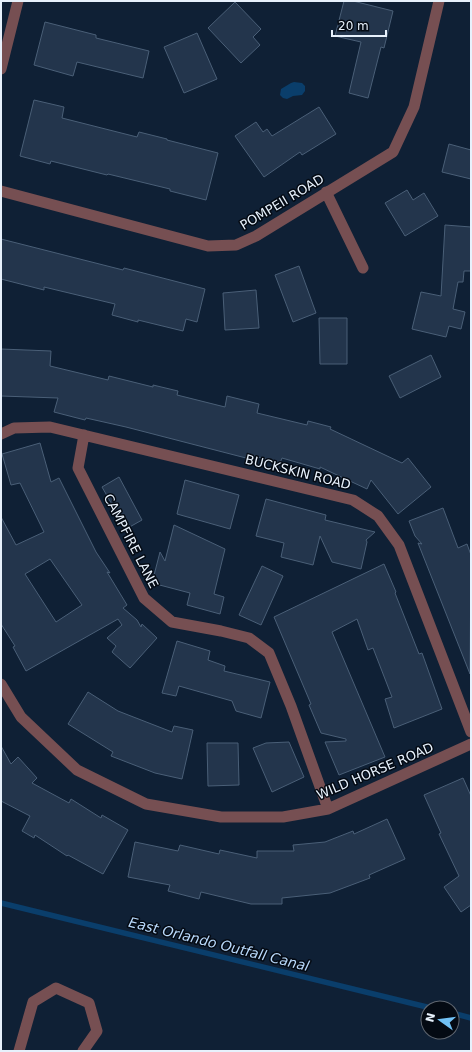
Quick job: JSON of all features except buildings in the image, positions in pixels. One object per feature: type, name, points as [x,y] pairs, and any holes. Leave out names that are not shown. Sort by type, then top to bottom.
[{"type":"street","points":[[1,70],[18,1]]},
{"type":"street","name":"POMPEII ROAD","points":[[1,191],[208,246],[236,245],[256,236],[393,152],[414,107],[439,1]]},
{"type":"street","points":[[326,192],[363,268]]},
{"type":"street","name":"BUCKSKIN ROAD","points":[[1,434],[14,428],[50,427],[354,500],[378,516],[399,545],[471,732]]},
{"type":"street","name":"CAMPFIRE LANE","points":[[84,435],[78,468],[144,598],[172,622],[221,631],[248,638],[269,653],[292,706],[328,809]]},
{"type":"street","name":"WILD HORSE ROAD","points":[[1,684],[20,717],[77,770],[146,804],[221,817],[283,817],[328,809],[471,744]]},
{"type":"street","points":[[19,1051],[33,1002],[56,988],[88,1003],[97,1030],[83,1051]]},
{"type":"water","points":[[294,82],[302,83],[305,86],[305,91],[302,95],[293,96],[287,99],[283,98],[280,95],[281,89]]},
{"type":"waterway","name":"East Orlando Outfall Canal","points":[[1,903],[420,1005]]},
{"type":"waterway","name":"East Orlando Outfall Canal","points":[[460,1015],[471,1018]]}]
